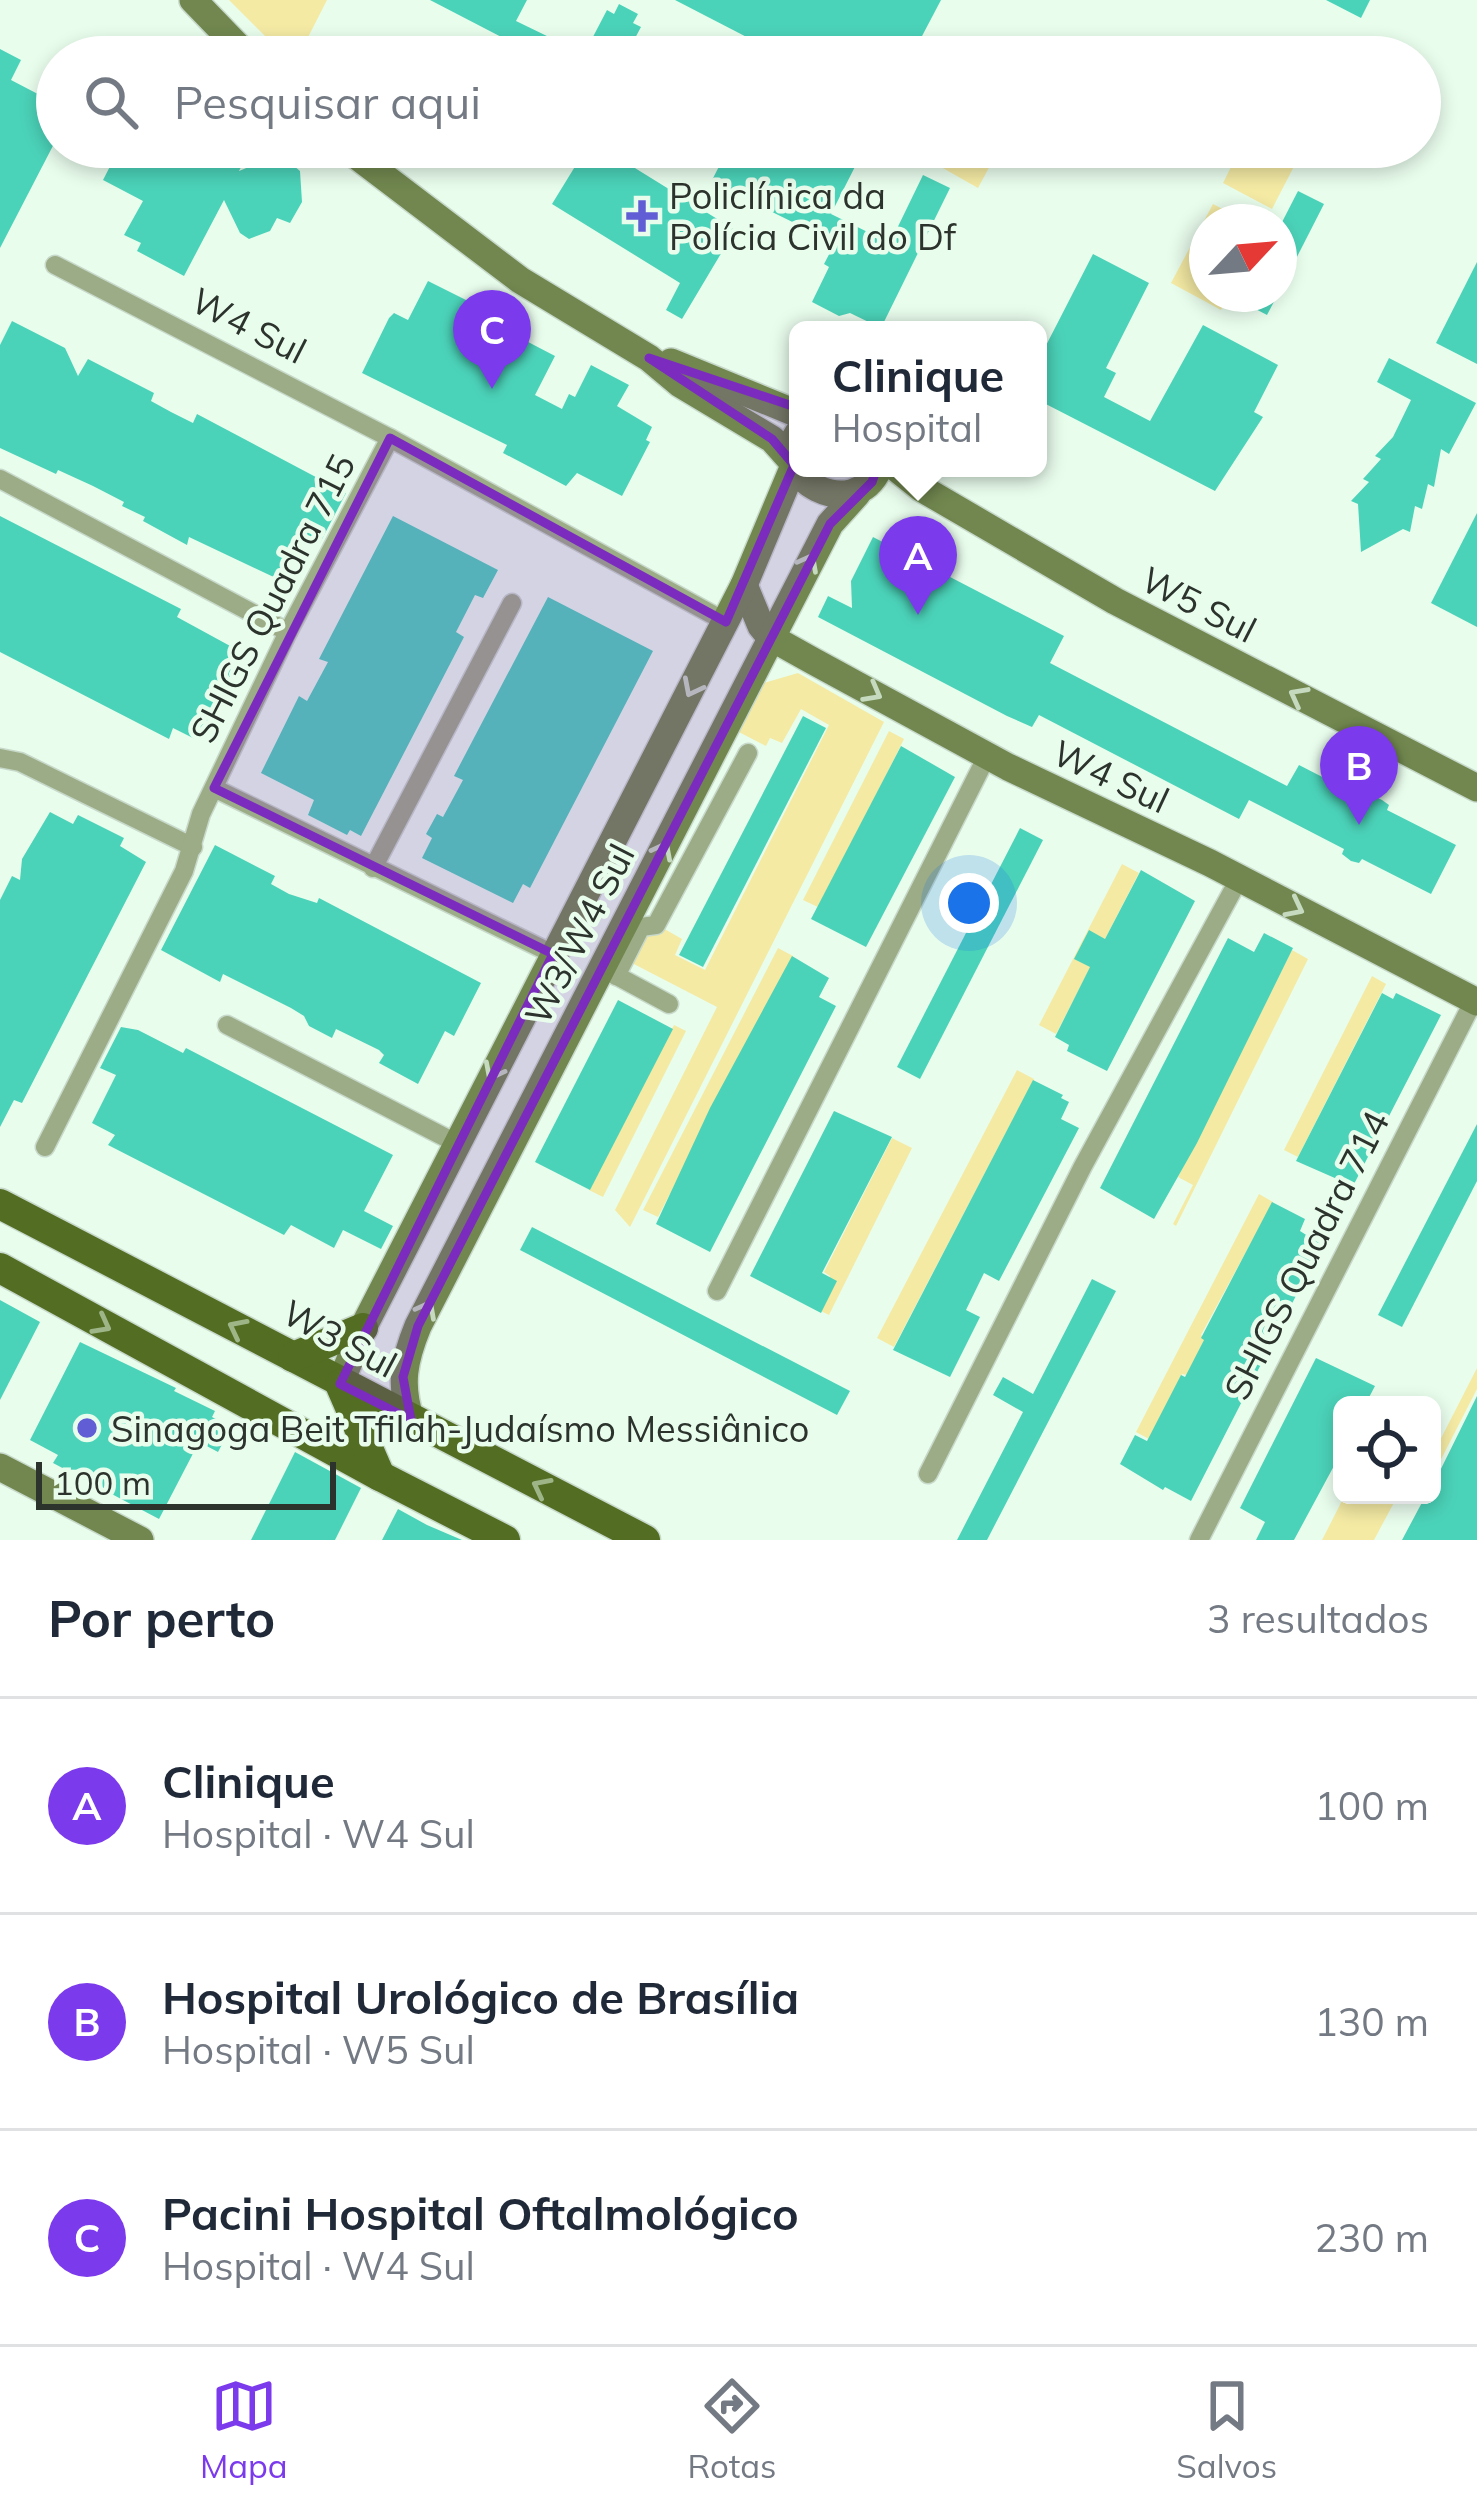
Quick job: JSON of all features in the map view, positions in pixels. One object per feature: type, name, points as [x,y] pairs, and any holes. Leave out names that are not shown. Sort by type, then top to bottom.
[{"type":"main road","points":[[193,0],[228,36]]},
{"type":"main road","points":[[373,168],[520,280],[789,450]]},
{"type":"main road","points":[[649,358],[671,362],[789,410]]},
{"type":"main road","name":"W3/W4 Sul","points":[[340,1384],[363,1328],[456,1144],[726,622],[789,466]]},
{"type":"main road","points":[[804,477],[830,492],[856,494]]},
{"type":"main road","name":"W3/W4 Sul","points":[[410,1420],[403,1396],[406,1356],[609,972],[641,893],[830,524],[874,477]]},
{"type":"main road","name":"W5 Sul","points":[[907,477],[1114,601],[1477,788]]},
{"type":"main road","points":[[744,585],[754,614],[770,637]]},
{"type":"main road","name":"W4 Sul","points":[[770,637],[987,756],[1475,1001]]},
{"type":"main road","points":[[752,673],[779,657],[813,661]]},
{"type":"main road","points":[[600,872],[641,893]]},
{"type":"main road","name":"W3 Sul","points":[[0,1204],[645,1540]]},
{"type":"main road","points":[[417,1222],[461,1245]]},
{"type":"main road","points":[[47,1232],[18,1247],[8,1273],[488,1536]]},
{"type":"main road","points":[[293,1357],[363,1328]]},
{"type":"main road","points":[[340,1384],[380,1476]]},
{"type":"main road","points":[[0,1467],[140,1540]]},
{"type":"street","name":"W4 Sul","points":[[55,265],[390,438],[726,622]]},
{"type":"street","name":"SHIGS Quadra 715","points":[[45,1147],[193,848],[201,814],[288,632],[390,438]]},
{"type":"street","points":[[0,479],[288,632]]},
{"type":"street","points":[[373,868],[512,603]]},
{"type":"street","points":[[669,1004],[609,972],[640,927],[656,925],[748,753]]},
{"type":"street","points":[[718,1291],[987,756]]},
{"type":"street","points":[[0,758],[20,761],[193,848]]},
{"type":"street","name":"SHIGS Quadra 715","points":[[214,788],[553,954]]},
{"type":"street","points":[[928,1474],[1083,1166],[1239,880]]},
{"type":"street","name":"SHIGS Quadra 714","points":[[1199,1540],[1475,1001]]},
{"type":"street","points":[[227,1025],[456,1144]]},
{"type":"highlighted area","points":[[649,358],[852,426],[881,456],[872,482],[830,524],[418,1326],[403,1377],[411,1420],[340,1384],[553,954],[214,788],[390,438],[726,622],[794,465],[772,439]]},
{"type":"shaded area","points":[[229,0],[327,0],[309,36],[265,36]]},
{"type":"shaded area","points":[[943,168],[989,168],[978,188]]},
{"type":"shaded area","points":[[1230,168],[1293,168],[1275,204],[1263,204],[1223,183]]},
{"type":"shaded area","points":[[1189,249],[1189,293],[1171,283]]},
{"type":"shaded area","points":[[798,673],[884,722],[630,1227],[615,1210],[717,1007],[628,961],[647,919],[682,939],[675,955],[705,970],[829,725],[801,709],[782,743],[770,738],[766,746],[729,727],[760,684]]},
{"type":"shaded area","points":[[889,731],[904,739],[820,908],[803,900]]},
{"type":"shaded area","points":[[1122,864],[1139,873],[1056,1034],[1039,1025]]},
{"type":"shaded area","points":[[778,948],[793,956],[658,1217],[643,1210]]},
{"type":"shaded area","points":[[1292,950],[1308,959],[1176,1226],[1193,1185],[1178,1177]]},
{"type":"shaded area","points":[[1372,976],[1386,984],[1298,1157],[1284,1150]]},
{"type":"shaded area","points":[[674,1025],[686,1031],[603,1197],[589,1190]]},
{"type":"shaded area","points":[[1017,1070],[1034,1079],[894,1347],[877,1338]]},
{"type":"shaded area","points":[[892,1138],[912,1148],[829,1315],[807,1304],[817,1303],[830,1276],[824,1272]]},
{"type":"shaded area","points":[[1259,1194],[1273,1202],[1201,1335],[1205,1338],[1187,1375],[1182,1374],[1149,1439],[1136,1432]]},
{"type":"shaded area","points":[[1477,1368],[1477,1389],[1441,1459],[1441,1438]]},
{"type":"shaded area","points":[[1340,1504],[1393,1504],[1374,1540],[1322,1540]]},
{"type":"building","points":[[430,0],[527,0],[516,21],[547,36],[499,36]]},
{"type":"building","points":[[675,0],[941,0],[922,36],[744,36]]},
{"type":"building","points":[[1326,0],[1370,0],[1361,18]]},
{"type":"building","points":[[619,4],[638,14],[633,23],[641,27],[636,36],[593,36],[607,10],[614,14]]},
{"type":"building","points":[[0,49],[21,60],[11,80],[36,93],[36,168],[41,168],[0,248]]},
{"type":"building","points":[[109,168],[296,168],[302,202],[290,223],[277,218],[270,231],[249,239],[240,233],[224,200],[184,276],[137,251],[141,243],[124,235],[143,201],[103,180]]},
{"type":"building","name":"Policlínica da Polícia Civil do Df","points":[[574,168],[635,168],[735,230],[682,319],[666,310],[680,283],[552,204]]},
{"type":"building","points":[[718,168],[854,168],[831,214],[890,243],[923,175],[950,188],[884,321],[867,321],[850,313],[839,316],[812,302],[835,243],[711,182]]},
{"type":"building","points":[[1298,191],[1324,204],[1297,257],[1297,204],[1291,204]]},
{"type":"building","points":[[1093,254],[1149,283],[1106,368],[1116,373],[1104,397],[1150,421],[1203,325],[1278,365],[1254,412],[1263,417],[1215,491],[1047,405],[1047,343]]},
{"type":"building","points":[[1477,262],[1477,364],[1436,343]]},
{"type":"building","points":[[428,281],[490,312],[486,320],[555,356],[535,395],[562,409],[569,394],[575,397],[591,365],[629,385],[617,406],[652,427],[646,440],[650,442],[622,496],[577,473],[566,486],[503,453],[507,445],[362,373],[389,318],[394,313],[408,320]]},
{"type":"building","points":[[12,321],[65,348],[78,376],[88,359],[154,393],[151,401],[171,412],[193,423],[197,414],[346,493],[320,543],[303,534],[280,580],[189,537],[187,545],[143,521],[145,517],[122,506],[124,502],[0,448],[0,345]]},
{"type":"building","points":[[1389,358],[1476,403],[1449,454],[1441,449],[1434,487],[1428,484],[1422,509],[1415,506],[1410,532],[1403,529],[1361,552],[1358,504],[1351,501],[1369,482],[1363,479],[1381,459],[1375,456],[1393,437],[1411,400],[1377,382]]},
{"type":"building","points":[[1477,513],[1477,627],[1431,603]]},
{"type":"building","points":[[0,516],[181,609],[177,617],[243,653],[197,740],[173,728],[169,739],[0,652]]},
{"type":"building","points":[[393,516],[498,570],[483,598],[475,595],[456,632],[464,637],[361,836],[350,830],[347,835],[308,815],[314,800],[261,773],[299,696],[307,701],[328,662],[319,659]]},
{"type":"building","points":[[873,537],[1064,636],[1050,663],[1287,786],[1299,765],[1369,801],[1372,795],[1382,800],[1389,805],[1387,810],[1456,845],[1431,894],[1362,859],[1351,861],[1342,854],[1344,849],[1249,800],[1239,819],[1039,715],[1032,727],[1007,716],[818,617],[828,596],[852,608],[851,581]]},
{"type":"building","points":[[548,597],[653,651],[530,888],[523,884],[513,903],[422,858],[432,838],[426,834],[437,814],[443,817],[463,780],[454,776]]},
{"type":"building","points":[[803,716],[826,728],[703,967],[679,955]]},
{"type":"building","points":[[901,746],[955,777],[866,947],[811,919]]},
{"type":"building","points":[[50,812],[73,824],[78,815],[124,838],[120,846],[146,862],[22,1103],[14,1100],[0,1127],[0,900],[12,876],[20,880],[22,859]]},
{"type":"building","points":[[1020,828],[1043,840],[920,1079],[897,1067]]},
{"type":"building","points":[[215,845],[275,876],[271,884],[289,894],[317,903],[319,898],[481,983],[454,1036],[445,1031],[418,1084],[379,1063],[384,1055],[379,1050],[336,1029],[332,1038],[309,1026],[291,1008],[223,974],[220,982],[161,950]]},
{"type":"building","points":[[1141,870],[1195,901],[1107,1071],[1067,1051],[1069,1045],[1055,1037],[1090,967],[1074,959],[1089,930],[1105,939]]},
{"type":"building","points":[[1264,933],[1293,948],[1154,1219],[1100,1188],[1228,938],[1254,952]]},
{"type":"building","points":[[792,956],[829,978],[819,997],[836,1006],[710,1252],[656,1224],[710,1108]]},
{"type":"building","points":[[1382,993],[1393,999],[1396,993],[1441,1015],[1353,1186],[1296,1161]]},
{"type":"building","points":[[618,1000],[673,1029],[590,1190],[535,1162]]},
{"type":"building","points":[[121,1027],[138,1030],[183,1053],[186,1048],[393,1155],[364,1211],[393,1226],[381,1249],[343,1230],[334,1248],[291,1225],[284,1235],[108,1145],[115,1135],[92,1123],[116,1075],[100,1068]]},
{"type":"building","points":[[1033,1080],[1063,1095],[1069,1102],[1061,1119],[1079,1128],[999,1281],[984,1273],[966,1310],[980,1317],[950,1377],[893,1350]]},
{"type":"building","points":[[834,1111],[892,1137],[822,1273],[837,1281],[821,1313],[750,1276]]},
{"type":"building","points":[[1477,1124],[1477,1181],[1402,1327],[1378,1315]]},
{"type":"building","points":[[1272,1202],[1305,1219],[1300,1231],[1322,1245],[1191,1501],[1120,1464],[1135,1435],[1147,1441],[1181,1375],[1185,1377]]},
{"type":"building","points":[[532,1227],[850,1391],[837,1415],[520,1250]]},
{"type":"building","points":[[1092,1279],[1116,1291],[987,1540],[957,1540],[1023,1412],[993,1395],[1003,1377],[1033,1394]]},
{"type":"building","points":[[0,1300],[40,1322],[0,1400]]},
{"type":"building","points":[[80,1342],[176,1388],[174,1391],[215,1411],[212,1417],[231,1427],[218,1452],[199,1442],[159,1519],[53,1463],[58,1455],[30,1440]]},
{"type":"building","points":[[1316,1358],[1375,1386],[1370,1396],[1333,1396],[1333,1468],[1294,1540],[1256,1540],[1265,1522],[1240,1508]]},
{"type":"building","points":[[1477,1396],[1477,1540],[1402,1540],[1421,1504],[1441,1504],[1441,1469]]},
{"type":"building","points":[[295,1452],[361,1488],[335,1540],[251,1540]]},
{"type":"building","points":[[398,1509],[427,1525],[462,1540],[382,1540]]},
{"type":"place","name":"Policlínica da Polícia Civil do Df","points":[[642,216]]},
{"type":"place","name":"Pacini Hospital Oftalmológico","points":[[492,389]]},
{"type":"place","name":"Clinique","points":[[918,615]]},
{"type":"place","name":"Hospital Urológico de Brasília","points":[[1359,825]]},
{"type":"place","name":"Sinagoga Beit Tfilah-Judaísmo Messiânico","points":[[87,1428]]}]
